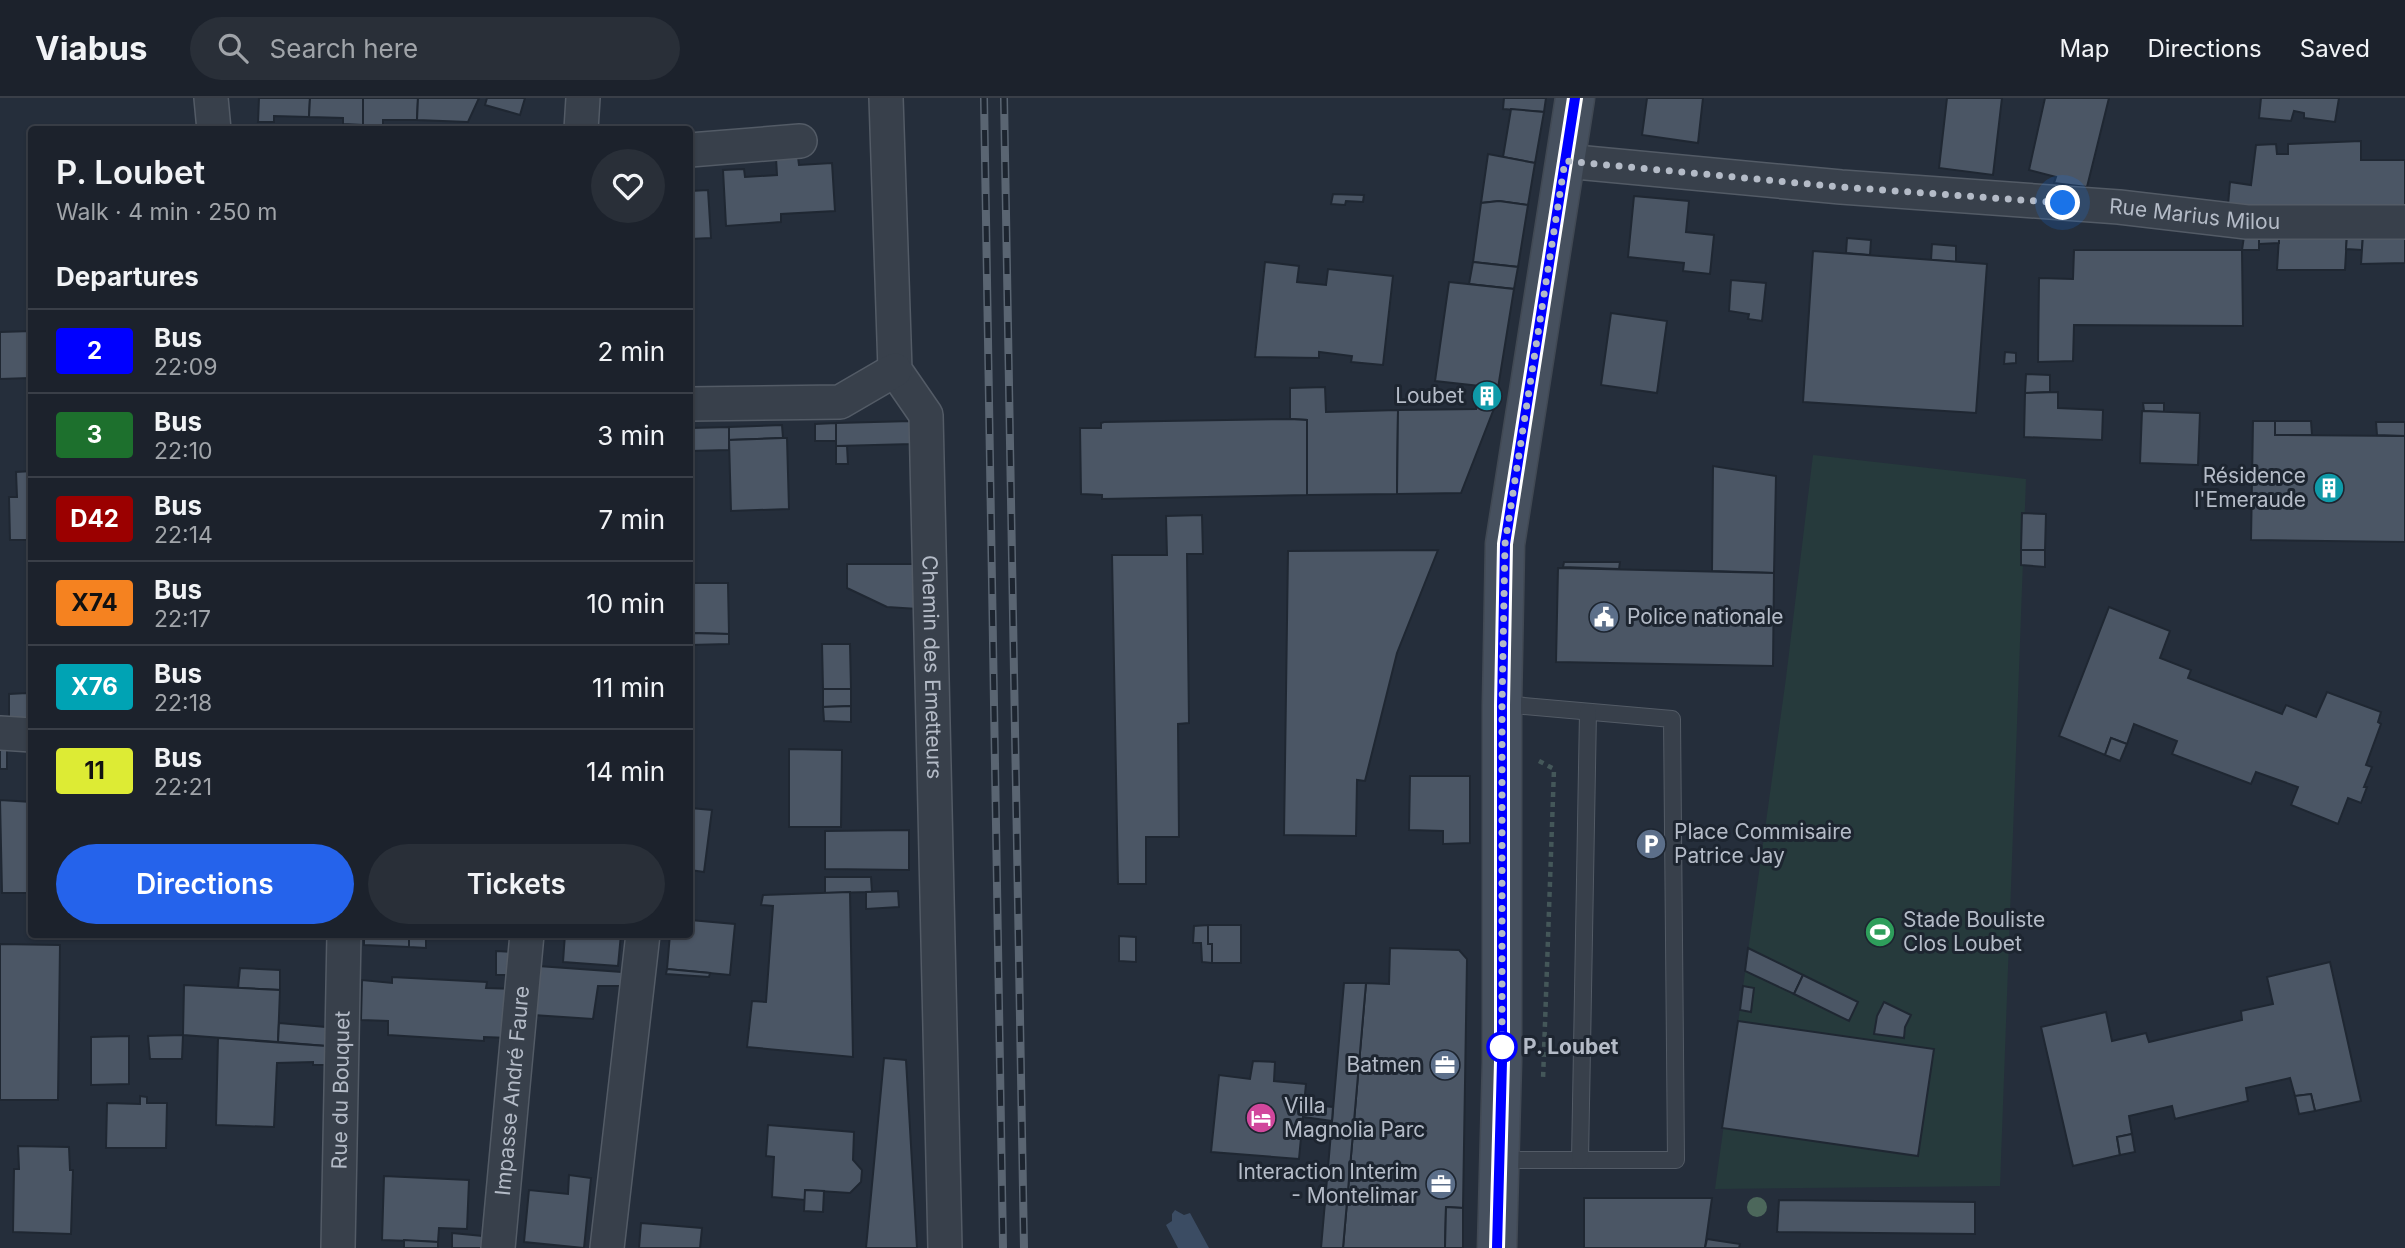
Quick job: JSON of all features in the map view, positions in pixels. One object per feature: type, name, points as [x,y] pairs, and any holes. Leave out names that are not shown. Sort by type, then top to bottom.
[{"type":"street","points":[[211,98],[214,126]]},
{"type":"street","points":[[581,126],[583,98]]},
{"type":"street","points":[[693,404],[841,402],[895,370],[886,98]]},
{"type":"street","points":[[1497,1248],[1502,1062],[1505,544],[1575,98]]},
{"type":"street","points":[[693,150],[800,141]]},
{"type":"street","name":"Rue Marius Milou","points":[[1565,161],[1841,187],[2119,208],[2248,222],[2405,222]]},
{"type":"street","name":"Chemin des Emetteurs","points":[[895,370],[926,415],[945,1248]]},
{"type":"street","points":[[0,733],[28,735]]},
{"type":"street","name":"Rue du Bouquet","points":[[338,1248],[344,938]]},
{"type":"street","name":"Impasse André Faure","points":[[498,1248],[527,938]]},
{"type":"street","points":[[607,1248],[643,938]]},
{"type":"lane","points":[[1499,1160],[1676,1160],[1672,719],[1502,705]]},
{"type":"lane","points":[[1580,1160],[1588,712]]},
{"type":"green space","name":"Stade Bouliste Clos Loubet","points":[[1813,455],[2026,479],[2000,1186],[1715,1189],[1786,678]]},
{"type":"water","points":[[1175,1210],[1184,1215],[1190,1213],[1209,1248],[1178,1248],[1166,1225],[1172,1221]]},
{"type":"building","points":[[259,98],[310,98],[309,117],[274,116],[274,122],[258,122]]},
{"type":"building","points":[[310,98],[363,98],[363,125],[343,124],[343,118],[309,117]]},
{"type":"building","points":[[363,98],[418,98],[417,120],[383,120],[383,125],[363,125]]},
{"type":"building","points":[[418,98],[479,98],[468,122],[417,120]]},
{"type":"building","points":[[487,98],[525,98],[520,115],[485,105]]},
{"type":"building","points":[[1504,98],[1546,98],[1544,112],[1503,109]]},
{"type":"building","points":[[1647,98],[1703,98],[1698,143],[1642,135]]},
{"type":"building","points":[[1947,98],[2002,98],[1993,175],[1939,168]]},
{"type":"building","points":[[2045,98],[2109,98],[2087,187],[2054,183],[2056,177],[2029,170]]},
{"type":"building","points":[[2261,98],[2339,98],[2335,122],[2304,118],[2304,113],[2294,111],[2291,121],[2259,118]]},
{"type":"building","points":[[1511,109],[1544,112],[1535,163],[1503,157]]},
{"type":"building","points":[[2361,141],[2361,160],[2405,160],[2405,207],[2228,205],[2230,182],[2251,185],[2256,145],[2276,144],[2277,154],[2288,154],[2288,144]]},
{"type":"building","points":[[1488,154],[1535,163],[1528,205],[1499,201],[1481,203]]},
{"type":"building","points":[[798,157],[799,165],[832,163],[835,211],[781,214],[781,222],[726,226],[723,170],[744,169],[745,177],[777,175],[776,158]]},
{"type":"building","points":[[708,190],[711,238],[693,239],[693,191]]},
{"type":"building","points":[[1333,194],[1364,195],[1363,202],[1331,204]]},
{"type":"building","points":[[1634,196],[1689,201],[1686,232],[1714,235],[1710,274],[1683,271],[1684,263],[1628,257]]},
{"type":"building","points":[[1499,201],[1528,205],[1518,267],[1473,262],[1481,203]]},
{"type":"building","points":[[2347,235],[2345,270],[2277,270],[2279,236]]},
{"type":"building","points":[[2347,235],[2363,235],[2362,250],[2346,249]]},
{"type":"building","points":[[2363,235],[2405,235],[2405,263],[2361,264]]},
{"type":"building","points":[[2244,236],[2259,236],[2259,250],[2242,250]]},
{"type":"building","points":[[2259,236],[2279,236],[2279,243],[2259,244]]},
{"type":"building","points":[[1847,238],[1871,240],[1870,255],[1846,253]]},
{"type":"building","points":[[1932,244],[1956,246],[1956,262],[1931,260]]},
{"type":"building","points":[[2074,250],[2242,250],[2243,326],[2074,325],[2073,361],[2038,362],[2039,278],[2073,279]]},
{"type":"building","points":[[1813,251],[1987,264],[1976,413],[1803,402]]},
{"type":"building","points":[[1265,262],[1299,266],[1297,282],[1326,285],[1328,269],[1393,276],[1383,365],[1351,362],[1352,356],[1319,352],[1319,358],[1255,357]]},
{"type":"building","points":[[1473,262],[1518,267],[1514,289],[1469,284]]},
{"type":"building","points":[[1731,280],[1766,283],[1762,321],[1748,319],[1749,314],[1729,311]]},
{"type":"building","points":[[1449,282],[1514,289],[1498,388],[1435,381]]},
{"type":"building","points":[[1611,313],[1667,321],[1657,393],[1601,385]]},
{"type":"building","points":[[28,331],[28,378],[0,379],[0,332]]},
{"type":"building","points":[[2005,352],[2016,353],[2016,363],[2004,364]]},
{"type":"building","points":[[2026,374],[2050,375],[2050,392],[2025,393]]},
{"type":"building","name":"Loubet","points":[[1478,386],[1498,388],[1495,406],[1476,405]]},
{"type":"building","points":[[1325,387],[1326,412],[1398,410],[1397,494],[1307,495],[1307,420],[1290,419],[1290,388]]},
{"type":"building","points":[[2058,392],[2058,408],[2103,410],[2102,440],[2024,437],[2025,393]]},
{"type":"building","points":[[2143,403],[2164,403],[2164,412],[2144,411]]},
{"type":"building","points":[[1476,405],[1495,406],[1461,493],[1397,494],[1398,410],[1476,409]]},
{"type":"building","points":[[2142,411],[2200,413],[2198,465],[2140,463]]},
{"type":"building","points":[[1307,420],[1307,495],[1102,499],[1102,495],[1081,494],[1080,428],[1101,428],[1101,423],[1104,422]]},
{"type":"building","points":[[912,421],[913,444],[836,446],[836,423]]},
{"type":"building","name":"Résidence l'Emeraude","points":[[2253,421],[2275,421],[2275,435],[2405,436],[2405,542],[2251,540]]},
{"type":"building","points":[[2275,421],[2311,421],[2312,435],[2275,435]]},
{"type":"building","points":[[2376,422],[2405,422],[2405,436],[2377,435]]},
{"type":"building","points":[[836,423],[836,441],[815,441],[815,424]]},
{"type":"building","points":[[782,425],[783,438],[729,440],[729,427]]},
{"type":"building","points":[[729,427],[729,450],[693,451],[693,428]]},
{"type":"building","points":[[787,438],[789,509],[731,511],[729,440]]},
{"type":"building","points":[[836,446],[847,446],[848,464],[836,464]]},
{"type":"building","points":[[1713,466],[1776,476],[1774,573],[1712,571]]},
{"type":"building","points":[[28,471],[28,540],[10,540],[9,497],[17,497],[16,472]]},
{"type":"building","points":[[2022,513],[2046,514],[2045,550],[2021,550]]},
{"type":"building","points":[[1202,515],[1203,554],[1187,554],[1189,723],[1178,724],[1179,837],[1146,837],[1146,884],[1118,884],[1112,555],[1167,555],[1166,516]]},
{"type":"building","points":[[1438,550],[1397,653],[1365,781],[1357,780],[1356,836],[1284,835],[1288,551]]},
{"type":"building","points":[[2021,550],[2045,550],[2045,567],[2021,565]]},
{"type":"building","points":[[1564,562],[1620,562],[1619,569],[1563,567]]},
{"type":"building","points":[[847,564],[917,564],[918,609],[887,607],[847,588]]},
{"type":"building","points":[[1558,568],[1774,573],[1773,666],[1556,662]]},
{"type":"building","points":[[693,583],[728,583],[729,634],[693,633]]},
{"type":"building","points":[[2109,607],[2170,631],[2160,658],[2191,670],[2188,678],[2282,714],[2286,705],[2316,717],[2327,692],[2381,712],[2378,722],[2381,724],[2366,765],[2372,767],[2361,803],[2348,798],[2338,824],[2291,805],[2298,787],[2256,772],[2251,784],[2172,754],[2177,741],[2134,724],[2127,744],[2111,738],[2105,755],[2059,736]]},
{"type":"building","points":[[693,633],[729,634],[729,644],[693,645]]},
{"type":"building","points":[[822,644],[850,644],[851,689],[823,689]]},
{"type":"building","points":[[823,689],[851,689],[851,706],[823,707]]},
{"type":"building","points":[[27,693],[28,726],[9,724],[9,694]]},
{"type":"building","points":[[851,706],[851,722],[824,721],[823,707]]},
{"type":"building","points":[[2111,738],[2127,744],[2120,761],[2105,755]]},
{"type":"building","points":[[0,746],[7,747],[7,769],[0,769]]},
{"type":"building","points":[[789,749],[842,750],[841,827],[789,827]]},
{"type":"building","points":[[1410,776],[1470,776],[1470,843],[1443,844],[1443,831],[1409,830]]},
{"type":"building","points":[[0,800],[28,802],[28,893],[2,893]]},
{"type":"building","points":[[693,808],[712,810],[704,872],[693,870]]},
{"type":"building","points":[[909,830],[909,870],[825,869],[825,831]]},
{"type":"building","points":[[825,877],[871,877],[872,892],[825,893]]},
{"type":"building","points":[[898,891],[899,907],[866,909],[866,892]]},
{"type":"building","points":[[850,892],[853,1057],[747,1047],[752,1001],[766,1002],[773,906],[761,905],[763,895]]},
{"type":"building","points":[[693,920],[735,924],[730,975],[667,969],[670,938],[693,938]]},
{"type":"building","points":[[1208,925],[1241,925],[1241,963],[1212,963]]},
{"type":"building","points":[[1208,925],[1212,963],[1202,962],[1201,943],[1193,943],[1194,926]]},
{"type":"building","points":[[1119,936],[1136,937],[1136,962],[1119,961]]},
{"type":"building","points":[[364,938],[409,938],[409,947],[364,945]]},
{"type":"building","points":[[409,938],[426,938],[426,948],[409,947]]},
{"type":"building","points":[[565,938],[621,938],[618,966],[563,962]]},
{"type":"building","points":[[0,944],[60,945],[58,1100],[0,1100]]},
{"type":"building","points":[[1390,948],[1459,950],[1467,959],[1463,1208],[1446,1207],[1445,1248],[1343,1248],[1366,983],[1389,984]]},
{"type":"building","points":[[1748,948],[1803,975],[1794,994],[1745,971]]},
{"type":"building","points":[[496,951],[518,952],[516,975],[496,975]]},
{"type":"building","points":[[2330,962],[2361,1101],[2315,1111],[2311,1094],[2295,1096],[2290,1078],[2246,1088],[2248,1101],[2175,1119],[2172,1106],[2129,1116],[2132,1134],[2117,1137],[2120,1155],[2073,1166],[2041,1027],[2106,1012],[2112,1041],[2146,1033],[2149,1042],[2242,1020],[2241,1011],[2273,1004],[2267,977]]},
{"type":"building","points":[[538,966],[622,972],[621,986],[598,986],[593,1019],[533,1015]]},
{"type":"building","points":[[240,968],[280,970],[280,990],[238,988]]},
{"type":"building","points":[[667,969],[710,973],[709,977],[666,974]]},
{"type":"building","points":[[1803,975],[1858,1002],[1849,1021],[1794,994]]},
{"type":"building","points":[[392,977],[487,982],[486,988],[515,989],[511,1038],[484,1037],[484,1041],[388,1035],[388,1021],[361,1020],[362,980],[392,983]]},
{"type":"building","points":[[1344,983],[1366,983],[1343,1248],[1321,1248]]},
{"type":"building","points":[[184,985],[280,990],[278,1042],[183,1035]]},
{"type":"building","points":[[1743,986],[1754,988],[1751,1012],[1740,1010]]},
{"type":"building","points":[[1884,1002],[1911,1015],[1905,1027],[1904,1038],[1874,1034],[1877,1016]]},
{"type":"building","points":[[1738,1021],[1934,1049],[1918,1156],[1722,1128]]},
{"type":"building","points":[[279,1023],[326,1027],[326,1046],[278,1042]]},
{"type":"building","points":[[183,1035],[182,1059],[150,1059],[148,1036]]},
{"type":"building","points":[[129,1036],[129,1084],[91,1085],[91,1037]]},
{"type":"building","points":[[218,1038],[326,1046],[325,1065],[313,1065],[313,1062],[277,1063],[274,1127],[216,1125]]},
{"type":"building","points":[[884,1058],[906,1060],[917,1248],[866,1248]]},
{"type":"building","points":[[1253,1061],[1275,1062],[1274,1081],[1306,1084],[1304,1104],[1333,1107],[1332,1121],[1303,1117],[1299,1159],[1211,1152],[1219,1075],[1250,1079]]},
{"type":"building","points":[[2311,1094],[2315,1111],[2299,1114],[2295,1096]]},
{"type":"building","points":[[140,1096],[147,1097],[147,1103],[167,1103],[166,1148],[106,1148],[107,1103],[140,1104]]},
{"type":"building","points":[[768,1125],[854,1132],[853,1160],[862,1170],[861,1182],[850,1193],[805,1190],[805,1200],[772,1197],[774,1157],[766,1156]]},
{"type":"building","points":[[2132,1134],[2135,1152],[2120,1155],[2117,1137]]},
{"type":"building","points":[[18,1146],[69,1147],[70,1170],[73,1170],[71,1234],[13,1232],[14,1169],[19,1169]]},
{"type":"building","points":[[569,1175],[591,1178],[584,1248],[524,1242],[529,1190],[568,1194]]},
{"type":"building","points":[[384,1176],[469,1180],[467,1229],[439,1228],[438,1242],[382,1240]]},
{"type":"building","points":[[805,1190],[824,1191],[823,1212],[804,1211]]},
{"type":"building","points":[[1584,1198],[1712,1198],[1705,1248],[1584,1248]]},
{"type":"building","points":[[1779,1200],[1975,1202],[1975,1234],[1777,1232]]},
{"type":"building","points":[[1446,1207],[1463,1208],[1463,1248],[1445,1248]]},
{"type":"building","points":[[641,1223],[702,1228],[700,1248],[639,1248]]},
{"type":"building","points":[[452,1233],[493,1237],[492,1248],[452,1248]]},
{"type":"building","points":[[1707,1239],[1740,1244],[1739,1248],[1705,1248]]},
{"type":"building","points":[[404,1240],[438,1242],[438,1248],[404,1248]]},
{"type":"railway","points":[[984,98],[1003,1248]]},
{"type":"railway","points":[[1004,98],[1024,1248]]},
{"type":"bus line","name":"2","points":[[1497,1248],[1502,1062],[1505,544],[1575,98]]},
{"type":"place","name":"Loubet","points":[[1487,396]]},
{"type":"place","name":"Résidence l'Emeraude","points":[[2329,488]]},
{"type":"place","name":"Police nationale","points":[[1604,617]]},
{"type":"place","name":"Place Commisaire Patrice Jay","points":[[1651,844]]},
{"type":"place","name":"Stade Bouliste Clos Loubet","points":[[1880,932]]},
{"type":"place","name":"P. Loubet","points":[[1502,1047]]},
{"type":"place","name":"Batmen","points":[[1445,1065]]},
{"type":"place","name":"Villa Magnolia Parc","points":[[1261,1118]]},
{"type":"place","name":"Interaction Interim - Montelimar","points":[[1441,1184]]},
{"type":"route","points":[[1502,1047],[1505,544],[1565,161],[1841,187],[2063,203]]}]
